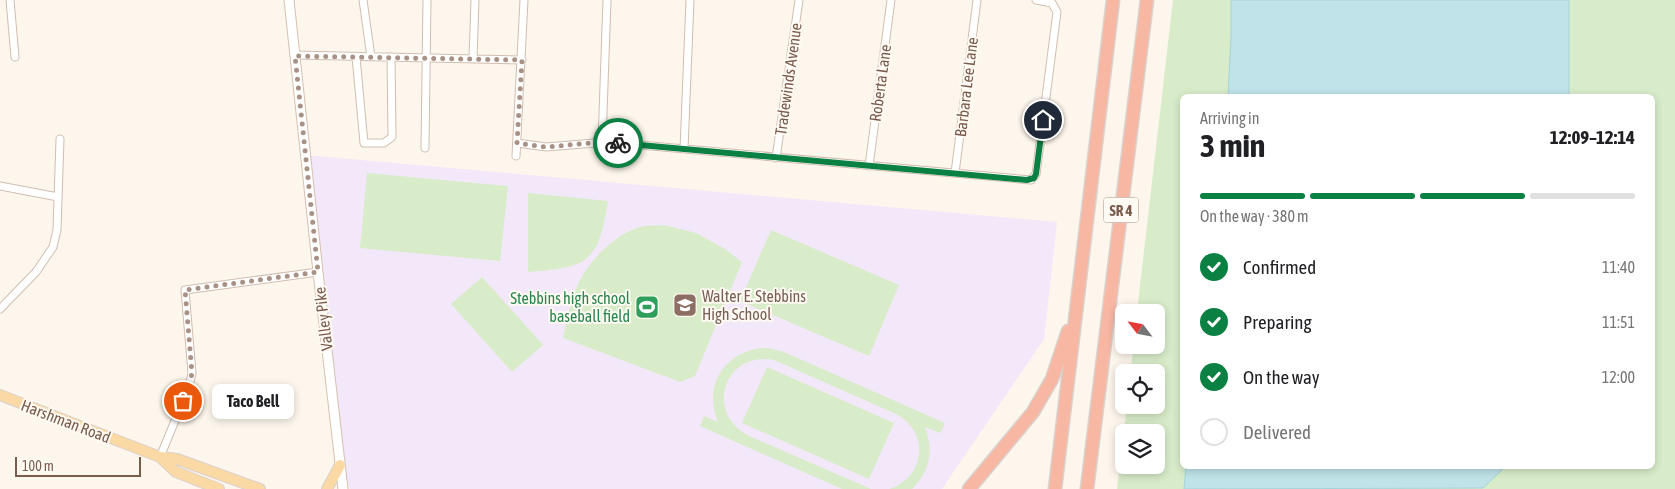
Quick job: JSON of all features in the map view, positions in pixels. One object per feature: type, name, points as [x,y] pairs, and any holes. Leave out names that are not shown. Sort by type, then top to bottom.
[{"type":"highway","name":"SR 4","points":[[1055,489],[1113,0]]},
{"type":"highway","name":"SR 4","points":[[1087,489],[1147,0]]},
{"type":"highway","points":[[969,489],[1033,412],[1052,379],[1069,330],[1078,292]]},
{"type":"highway","points":[[1095,421],[1095,489]]},
{"type":"main road","name":"Harshman Road","points":[[0,395],[160,457],[177,459],[260,489]]},
{"type":"main road","name":"Harshman Road","points":[[160,457],[176,472],[219,489]]},
{"type":"main road","points":[[328,489],[340,465]]},
{"type":"street","points":[[10,0],[15,57]]},
{"type":"street","name":"Valley Pike","points":[[289,0],[343,489]]},
{"type":"street","points":[[363,0],[371,57]]},
{"type":"street","points":[[425,148],[427,0]]},
{"type":"street","points":[[473,58],[475,0]]},
{"type":"street","points":[[516,156],[524,0]]},
{"type":"street","points":[[602,142],[607,0]]},
{"type":"street","points":[[684,149],[690,0]]},
{"type":"street","name":"Tradewinds Avenue","points":[[776,158],[799,0]]},
{"type":"street","name":"Roberta Lane","points":[[869,166],[891,0]]},
{"type":"street","name":"Barbara Lee Lane","points":[[955,173],[977,0]]},
{"type":"street","points":[[517,143],[553,147],[602,142],[1031,180],[1036,174],[1057,12],[1054,5],[1048,1],[1036,0]]},
{"type":"street","points":[[295,56],[522,60]]},
{"type":"street","points":[[356,57],[364,143],[384,143],[392,137],[391,57]]},
{"type":"street","points":[[0,309],[36,272],[53,247],[57,230],[60,139]]},
{"type":"street","points":[[0,186],[58,197]]},
{"type":"street","points":[[160,457],[189,387],[192,373],[185,290],[318,272]]},
{"type":"shaded area","name":"Walter E. Stebbins High School","points":[[305,155],[1057,222],[1044,339],[942,489],[350,489],[340,465]]},
{"type":"green space","points":[[1173,0],[1675,0],[1675,489],[1117,489],[1119,474],[1165,474],[1165,424],[1125,424],[1126,414],[1165,414],[1165,364],[1131,364],[1133,354],[1165,354],[1165,304],[1138,304]]},
{"type":"green space","points":[[367,173],[508,186],[500,261],[360,248]]},
{"type":"green space","points":[[528,193],[608,201],[600,238],[587,258],[565,268],[528,272]]},
{"type":"green space","name":"Stebbins high school baseball field","points":[[664,225],[696,233],[725,249],[742,262],[695,376],[680,382],[563,338],[576,289],[584,273],[598,255],[625,233],[645,226]]},
{"type":"green space","points":[[771,230],[899,285],[869,356],[740,301]]},
{"type":"green space","points":[[482,277],[543,345],[512,372],[451,304]]},
{"type":"green space","points":[[761,348],[784,352],[945,423],[940,433],[925,427],[930,452],[929,460],[923,475],[912,489],[889,489],[901,483],[910,475],[916,465],[919,454],[918,442],[907,422],[896,414],[774,360],[757,360],[743,365],[733,373],[726,385],[724,398],[726,412],[734,425],[747,435],[871,489],[842,489],[700,426],[704,416],[718,422],[713,396],[715,385],[727,364],[748,351]]},
{"type":"green space","points":[[767,367],[894,423],[869,479],[742,423]]},
{"type":"water","points":[[1231,0],[1569,0],[1569,94],[1228,94]]},
{"type":"water","points":[[1186,469],[1503,469],[1483,488],[1184,489]]},
{"type":"way so far","points":[[183,401],[192,373],[185,290],[318,272],[295,56],[522,60],[517,143],[546,147],[602,142],[618,143]]},
{"type":"place","name":"Walter E. Stebbins High School","points":[[685,305]]},
{"type":"place","name":"Stebbins high school baseball field","points":[[647,307]]},
{"type":"place","name":"Taco Bell","points":[[183,401]]},
{"type":"route","points":[[618,143],[1031,180],[1036,174],[1043,120]]}]
